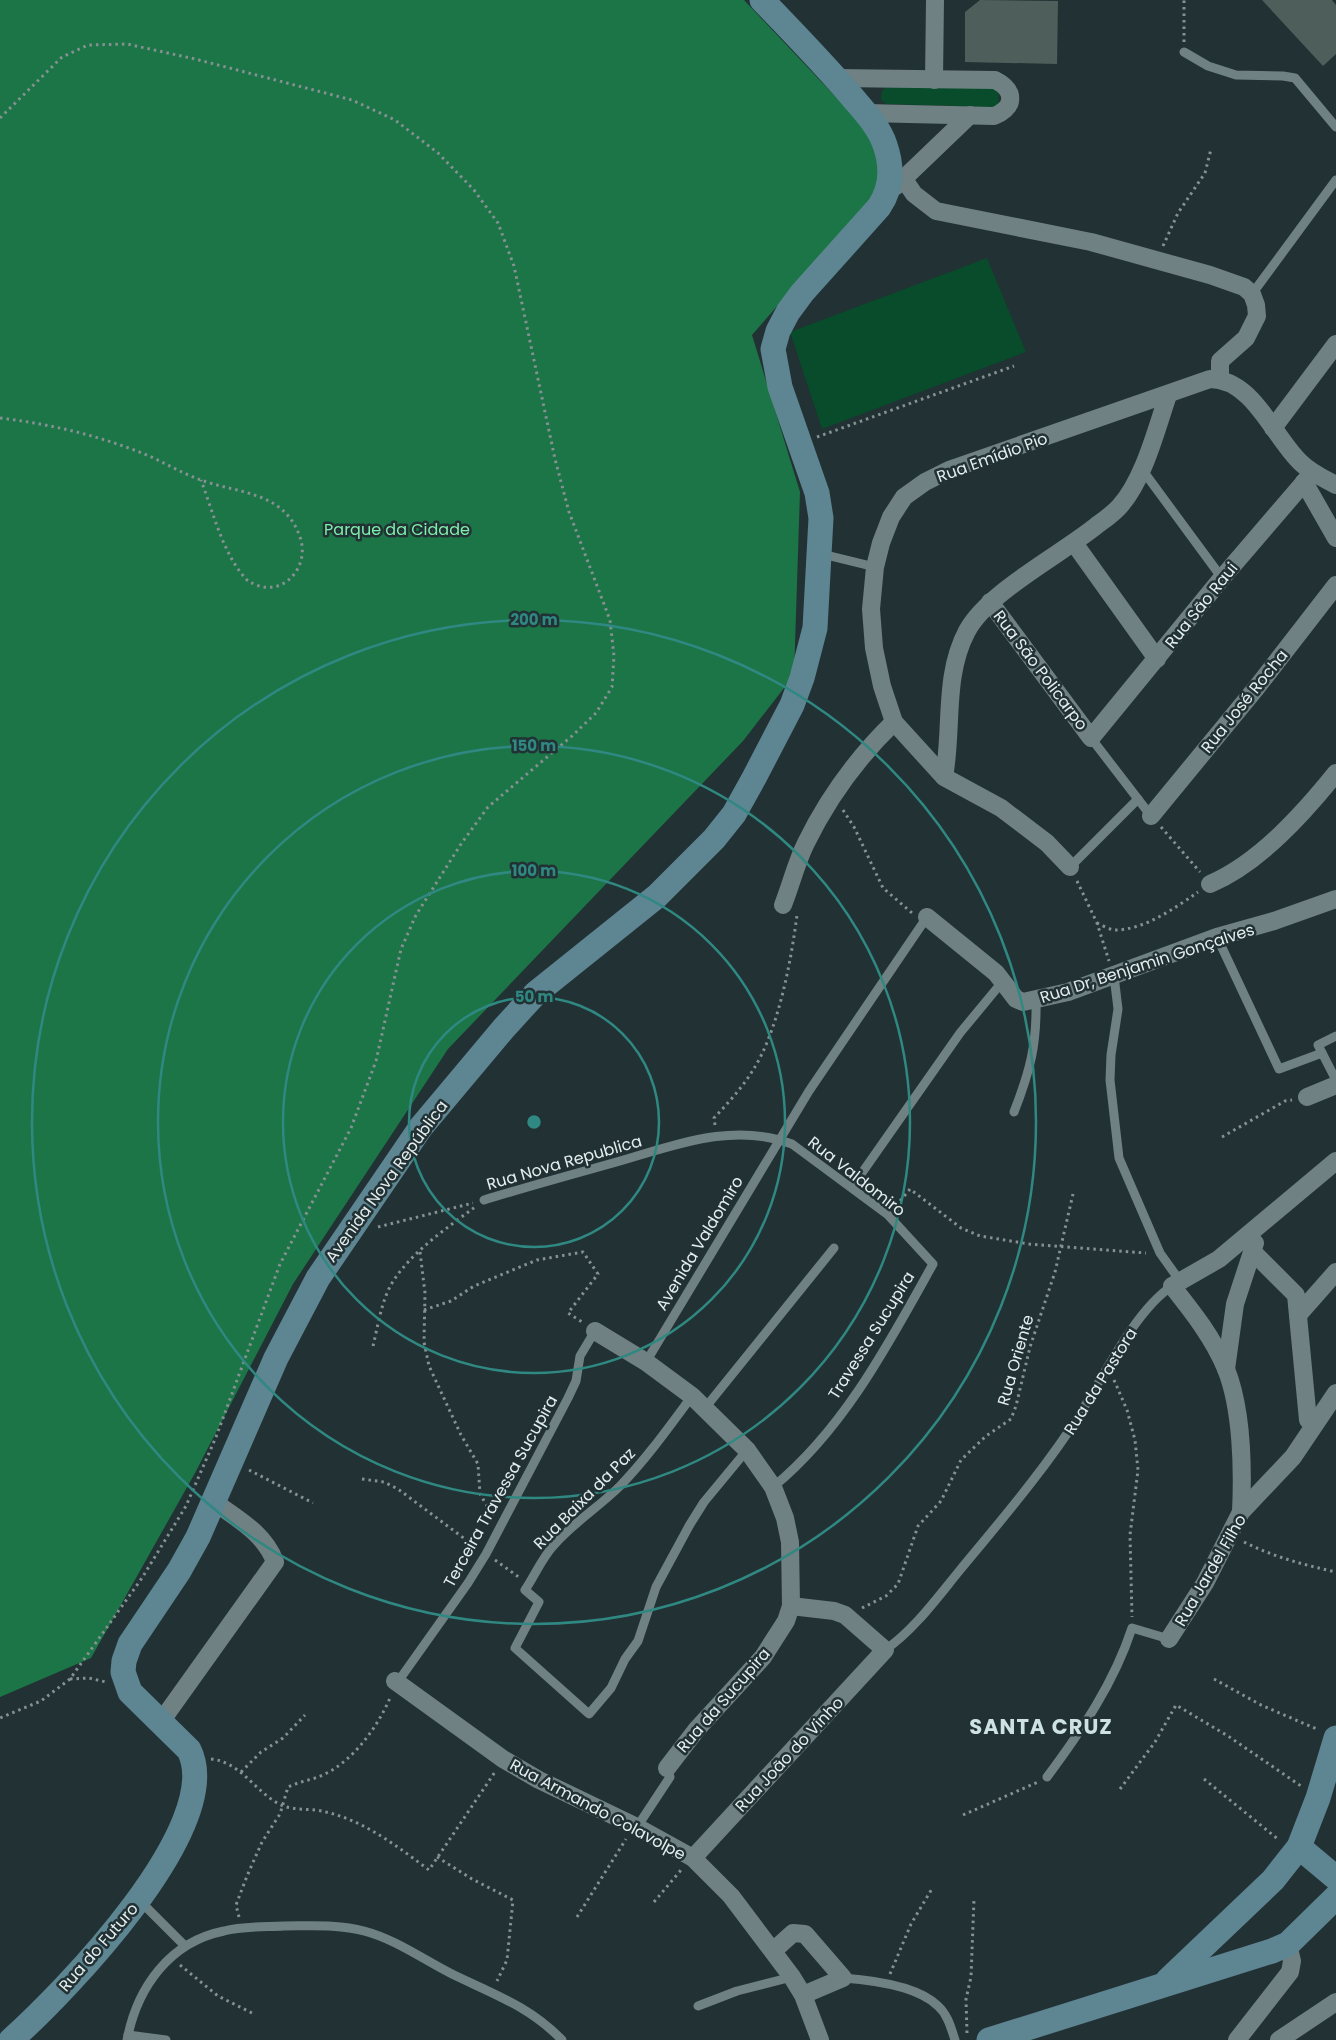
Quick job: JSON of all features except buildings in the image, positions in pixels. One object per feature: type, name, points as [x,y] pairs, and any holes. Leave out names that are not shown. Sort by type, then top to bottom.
[{"type":"street","points":[[762,0],[836,78],[866,113],[885,144],[896,186]]},
{"type":"street","points":[[934,0],[934,80]]},
{"type":"street","points":[[836,78],[995,80],[1005,86],[1010,94],[1009,104],[1004,112],[994,116],[866,113]]},
{"type":"street","points":[[896,186],[970,115]]},
{"type":"street","points":[[896,186],[914,194],[936,211],[1091,242],[1210,275],[1244,287],[1252,294],[1256,304],[1257,316],[1246,338],[1220,361],[1220,379],[1245,394],[1299,461],[1336,538]]},
{"type":"street","name":"Avenida Nova República","points":[[193,1758],[189,1750],[130,1692],[123,1672],[130,1644],[187,1559],[214,1502],[276,1358],[318,1278],[421,1127],[536,993],[657,896],[714,839],[734,814],[778,736],[802,678],[814,628],[821,518],[817,493],[775,367],[773,349],[778,332],[788,312],[802,293],[896,186]]},
{"type":"street","points":[[1273,428],[1336,344]]},
{"type":"street","name":"Rua Emídio Pio","points":[[894,722],[882,686],[874,648],[871,609],[875,567],[881,543],[891,517],[904,497],[925,482],[949,470],[1168,396],[1198,382],[1220,379]]},
{"type":"street","points":[[944,777],[949,743],[949,698],[959,652],[968,631],[990,602],[1074,543],[1118,508],[1134,486],[1168,396]]},
{"type":"street","points":[[1308,477],[1336,485]]},
{"type":"street","name":"Rua São Raui","points":[[1092,738],[1222,578],[1308,477]]},
{"type":"street","points":[[1074,543],[1157,659]]},
{"type":"street","name":"Rua José Rocha","points":[[1151,816],[1257,687],[1336,586]]},
{"type":"street","name":"Rua São Policarpo","points":[[990,602],[1092,738]]},
{"type":"street","points":[[790,909],[805,845],[833,795],[854,764],[894,722],[944,777],[1001,808],[1047,843],[1070,867]]},
{"type":"street","points":[[1210,884],[1250,861],[1308,808],[1336,773]]},
{"type":"street","name":"Rua Dr, Benjamin Gonçalves","points":[[925,919],[1003,981],[1016,999],[1023,1002],[1068,992],[1218,938],[1284,918],[1336,899]]},
{"type":"street","points":[[1307,1096],[1336,1085]]},
{"type":"street","name":"Rua da Pastora","points":[[1176,1284],[1219,1259],[1336,1161]]},
{"type":"street","points":[[1242,1512],[1243,1480],[1238,1431],[1226,1369],[1235,1304],[1252,1251],[1267,1217]]},
{"type":"street","points":[[1252,1251],[1296,1295],[1309,1426]]},
{"type":"street","points":[[1298,1315],[1336,1272]]},
{"type":"street","points":[[1176,1284],[1226,1369]]},
{"type":"street","name":"Rua da Sucupira","points":[[595,1331],[646,1362],[692,1396],[747,1450],[773,1487],[785,1518],[790,1542],[791,1606],[786,1621],[763,1657],[697,1729],[667,1768]]},
{"type":"street","name":"Rua Jardel Filho","points":[[1169,1639],[1205,1583],[1242,1512],[1293,1457],[1309,1426],[1336,1393]]},
{"type":"street","points":[[160,1723],[275,1562],[270,1549],[262,1538],[214,1502]]},
{"type":"street","points":[[791,1606],[834,1611],[845,1615],[885,1650]]},
{"type":"street","name":"Rua João do Vinho","points":[[693,1858],[885,1650]]},
{"type":"street","name":"Rua Armando Colavolpe","points":[[396,1682],[504,1759],[564,1794],[637,1827],[693,1858],[731,1896],[792,1977],[803,1995],[820,2040]]},
{"type":"street","points":[[1163,1985],[1273,1880],[1297,1850],[1318,1798],[1332,1736]]},
{"type":"street","name":"Rua do Futuro","points":[[11,2040],[76,1973],[139,1900],[161,1868],[186,1820],[194,1784],[193,1758]]},
{"type":"street","points":[[1297,1850],[1336,1878]]},
{"type":"street","points":[[989,2040],[1272,1951],[1288,1944],[1336,1897]]},
{"type":"street","points":[[773,1951],[793,1933],[805,1934],[843,1978],[803,1995]]},
{"type":"street","points":[[1237,2040],[1290,1972],[1292,1961],[1288,1944]]},
{"type":"street","points":[[1279,2040],[1336,2002]]},
{"type":"lane","points":[[1184,52],[1208,66],[1236,75],[1295,78],[1336,126]]},
{"type":"lane","points":[[1252,294],[1336,180]]},
{"type":"lane","points":[[1141,468],[1222,578]]},
{"type":"lane","points":[[820,554],[875,567]]},
{"type":"lane","points":[[1092,738],[1151,816]]},
{"type":"lane","points":[[1070,867],[1138,799]]},
{"type":"lane","name":"Avenida Valdomiro","points":[[646,1362],[779,1139],[836,1048],[925,919]]},
{"type":"lane","points":[[1218,938],[1279,1069],[1322,1053]]},
{"type":"lane","points":[[1114,976],[1118,1009],[1111,1055],[1110,1080],[1116,1143],[1129,1183],[1176,1284]]},
{"type":"lane","points":[[852,1187],[960,1033],[1003,981]]},
{"type":"lane","points":[[1014,1112],[1030,1069],[1036,1024],[1036,1000]]},
{"type":"lane","points":[[1336,1036],[1318,1045],[1336,1080]]},
{"type":"lane","name":"Rua Nova Republica","points":[[484,1200],[681,1142],[718,1136],[754,1136],[779,1139]]},
{"type":"lane","name":"Rua Valdomiro","points":[[779,1139],[799,1149],[852,1187],[888,1216],[933,1264]]},
{"type":"lane","points":[[705,1408],[834,1248]]},
{"type":"lane","name":"Travessa Sucupira","points":[[773,1487],[807,1455],[846,1407],[883,1350],[933,1264]]},
{"type":"lane","name":"Rua da Pastora","points":[[885,1650],[901,1637],[944,1591],[1047,1463],[1139,1319],[1160,1293],[1176,1284]]},
{"type":"lane","name":"Terceira Travessa Sucupira","points":[[396,1682],[448,1613],[486,1554],[568,1398],[576,1380],[580,1356],[595,1331]]},
{"type":"lane","name":"Rua Baixa da Paz","points":[[528,1584],[553,1545],[566,1532],[599,1507],[648,1455],[692,1396]]},
{"type":"lane","points":[[528,1584],[525,1590],[539,1602],[515,1648],[589,1714],[611,1688],[625,1659],[638,1641],[656,1587],[694,1518],[704,1502],[747,1450]]},
{"type":"lane","points":[[1047,1776],[1080,1734],[1106,1689],[1123,1656],[1132,1628]]},
{"type":"lane","name":"Rua Jardel Filho","points":[[1132,1628],[1169,1639]]},
{"type":"lane","points":[[637,1827],[670,1778],[667,1768]]},
{"type":"lane","points":[[139,1900],[185,1946]]},
{"type":"lane","points":[[166,2040],[127,2037],[135,2010],[144,1990],[170,1957],[185,1946],[223,1931],[243,1928],[299,1926],[363,1931],[394,1944],[454,1975],[493,1991],[538,2018],[562,2040]]},
{"type":"lane","points":[[698,2006],[737,1991],[792,1977]]},
{"type":"lane","points":[[843,1978],[886,1984],[922,1996],[938,2005],[947,2018],[955,2040]]},
{"type":"path","points":[[1184,0],[1184,52]]},
{"type":"path","points":[[0,118],[62,57],[88,45],[127,44],[195,59],[352,100],[395,120],[438,153],[474,190],[498,223],[514,266],[555,459],[569,512],[610,620],[614,656],[612,687],[596,713],[572,736],[488,806],[461,844],[416,915],[401,949],[376,1061],[351,1128],[280,1264],[216,1437],[186,1506],[142,1578],[70,1679],[41,1701],[0,1718]]},
{"type":"path","points":[[1156,260],[1178,213],[1205,173],[1211,149]]},
{"type":"path","points":[[800,443],[1014,366]]},
{"type":"path","points":[[0,418],[50,424],[93,435],[144,454],[201,480],[252,492],[272,502],[290,518],[300,538],[303,559],[293,577],[278,587],[262,587],[248,581],[235,564],[201,480]]},
{"type":"path","points":[[833,795],[854,827],[883,888],[925,919]]},
{"type":"path","points":[[1097,923],[1114,930],[1140,924],[1177,906],[1210,884],[1151,816]]},
{"type":"path","points":[[1070,867],[1097,923],[1114,976]]},
{"type":"path","points":[[718,1136],[714,1118],[734,1097],[754,1069],[766,1043],[792,957],[790,909]]},
{"type":"path","points":[[1222,1138],[1285,1102],[1307,1096]]},
{"type":"path","points":[[888,1216],[910,1189],[961,1228],[980,1236],[998,1240],[1061,1246],[1160,1253]]},
{"type":"path","name":"Rua Oriente","points":[[845,1615],[886,1596],[898,1584],[918,1526],[941,1501],[962,1460],[986,1436],[1011,1419],[1019,1397],[1025,1363],[1048,1294],[1073,1194]]},
{"type":"path","points":[[347,1234],[484,1200]]},
{"type":"path","name":"Rua Nova Republica","points":[[374,1346],[382,1308],[392,1283],[420,1252],[484,1200]]},
{"type":"path","points":[[420,1252],[424,1342],[430,1366],[461,1435],[478,1464],[480,1494],[501,1526]]},
{"type":"path","points":[[424,1310],[451,1301],[474,1286],[537,1260],[583,1252],[598,1274],[568,1313],[595,1331]]},
{"type":"path","points":[[1108,1368],[1128,1410],[1135,1440],[1138,1470],[1130,1535],[1132,1628]]},
{"type":"path","points":[[232,1459],[264,1479],[313,1503]]},
{"type":"path","points":[[362,1479],[384,1482],[398,1488],[528,1584]]},
{"type":"path","points":[[1230,1535],[1266,1553],[1299,1564],[1336,1572]]},
{"type":"path","points":[[70,1679],[89,1678],[106,1682],[130,1692]]},
{"type":"path","points":[[1214,1680],[1261,1705],[1332,1736]]},
{"type":"path","points":[[243,1928],[236,1905],[262,1842],[283,1806],[288,1787],[325,1774],[344,1762],[384,1711],[396,1682]]},
{"type":"path","points":[[1120,1789],[1156,1742],[1176,1705],[1228,1736],[1318,1798]]},
{"type":"path","points":[[241,1772],[260,1752],[283,1738],[305,1715]]},
{"type":"path","points":[[193,1758],[214,1759],[241,1772],[269,1798],[283,1806],[327,1812],[385,1837],[429,1870],[504,1759]]},
{"type":"path","points":[[963,1815],[1047,1776]]},
{"type":"path","points":[[1204,1779],[1297,1850]]},
{"type":"path","points":[[577,1917],[629,1834],[637,1827]]},
{"type":"path","points":[[438,1857],[472,1879],[512,1900],[507,1960],[493,1991]]},
{"type":"path","points":[[654,1902],[693,1858]]},
{"type":"path","points":[[886,1984],[911,1924],[933,1887]]},
{"type":"path","points":[[967,2040],[966,1999],[971,1977],[974,1899]]},
{"type":"path","points":[[170,1957],[218,1996],[252,2013]]},
{"type":"green space","name":"Parque da Cidade","points":[[0,0],[744,0],[900,165],[752,335],[800,492],[794,675],[743,741],[448,1049],[293,1284],[195,1473],[91,1658],[0,1697]]},
{"type":"green space","points":[[887,86],[991,87],[998,90],[999,103],[995,107],[886,104],[881,99],[882,91]]},
{"type":"green space","points":[[987,258],[1026,352],[822,429],[790,332]]},
{"type":"district","name":"SANTA CRUZ","points":[[1041,1727]]}]
